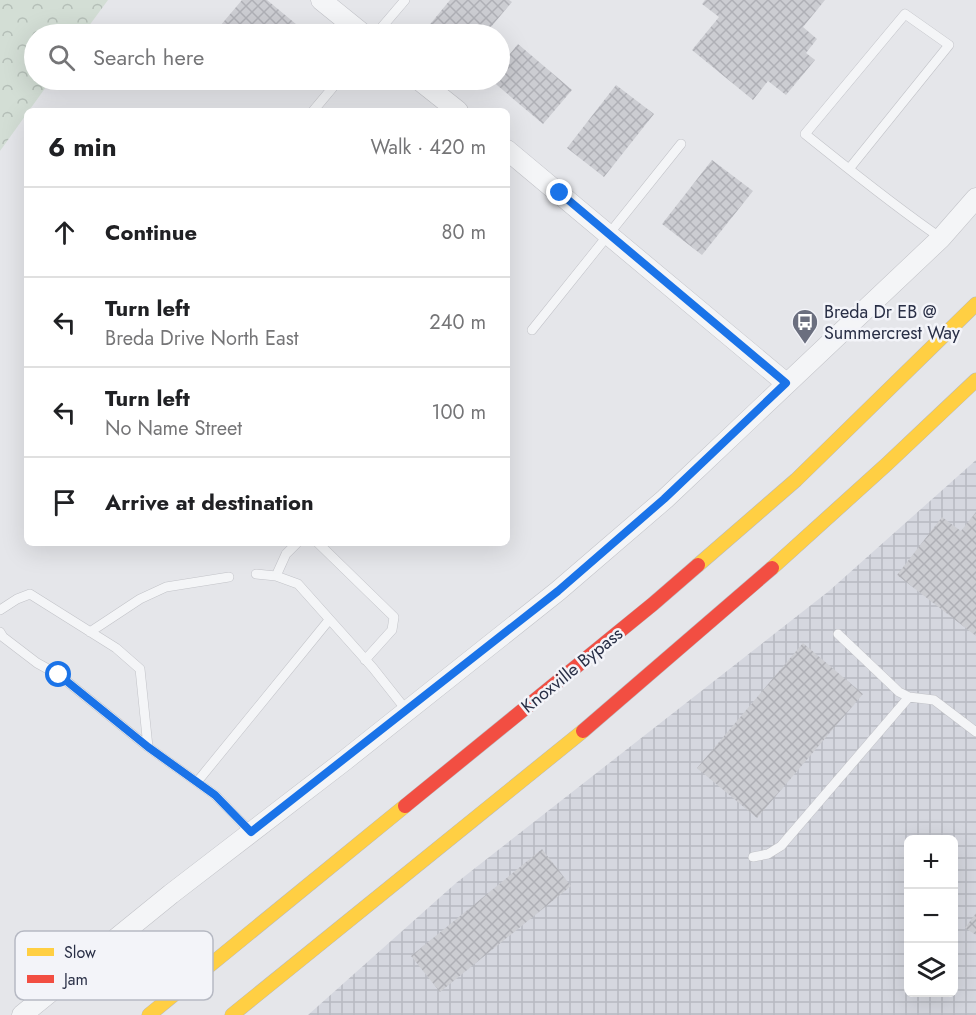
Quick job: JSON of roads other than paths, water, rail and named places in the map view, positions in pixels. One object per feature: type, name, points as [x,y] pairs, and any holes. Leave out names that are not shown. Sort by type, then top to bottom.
[{"type":"highway","name":"Knoxville Bypass","points":[[213,963],[653,604],[796,480],[976,304]]},
{"type":"highway","points":[[232,1015],[663,665],[769,574],[884,469],[976,380]]},
{"type":"highway","name":"Knoxville Bypass","points":[[149,1015],[167,1000]]},
{"type":"street","points":[[321,0],[351,24]]},
{"type":"street","points":[[432,90],[454,108]]},
{"type":"street","points":[[510,152],[786,383]]},
{"type":"street","points":[[125,931],[558,591],[638,522],[941,238],[976,198]]},
{"type":"street","points":[[22,1015],[40,1000]]},
{"type":"lane","points":[[385,24],[405,0]]},
{"type":"lane","points":[[849,169],[949,45],[905,14],[805,134],[849,169],[941,238]]},
{"type":"lane","points":[[316,108],[331,90]]},
{"type":"lane","points":[[532,330],[681,144]]},
{"type":"lane","points":[[276,576],[286,555],[294,546]]},
{"type":"lane","points":[[321,546],[394,617],[392,630],[365,660]]},
{"type":"lane","points":[[256,574],[276,576],[298,584],[407,711]]},
{"type":"lane","points":[[90,632],[140,599],[166,587],[229,577]]},
{"type":"lane","points":[[0,610],[16,598],[30,594],[116,648],[140,669],[148,747]]},
{"type":"lane","points":[[197,782],[329,620]]},
{"type":"lane","points":[[0,632],[3,637],[38,663],[59,675],[148,747],[215,795],[251,832]]},
{"type":"lane","points":[[838,634],[899,692],[909,697],[934,700],[976,732]]},
{"type":"lane","points":[[753,857],[768,854],[782,846],[909,697]]},
{"type":"place","name":"Breda Dr EB @ Summercrest Way","points":[[805,345]]}]
